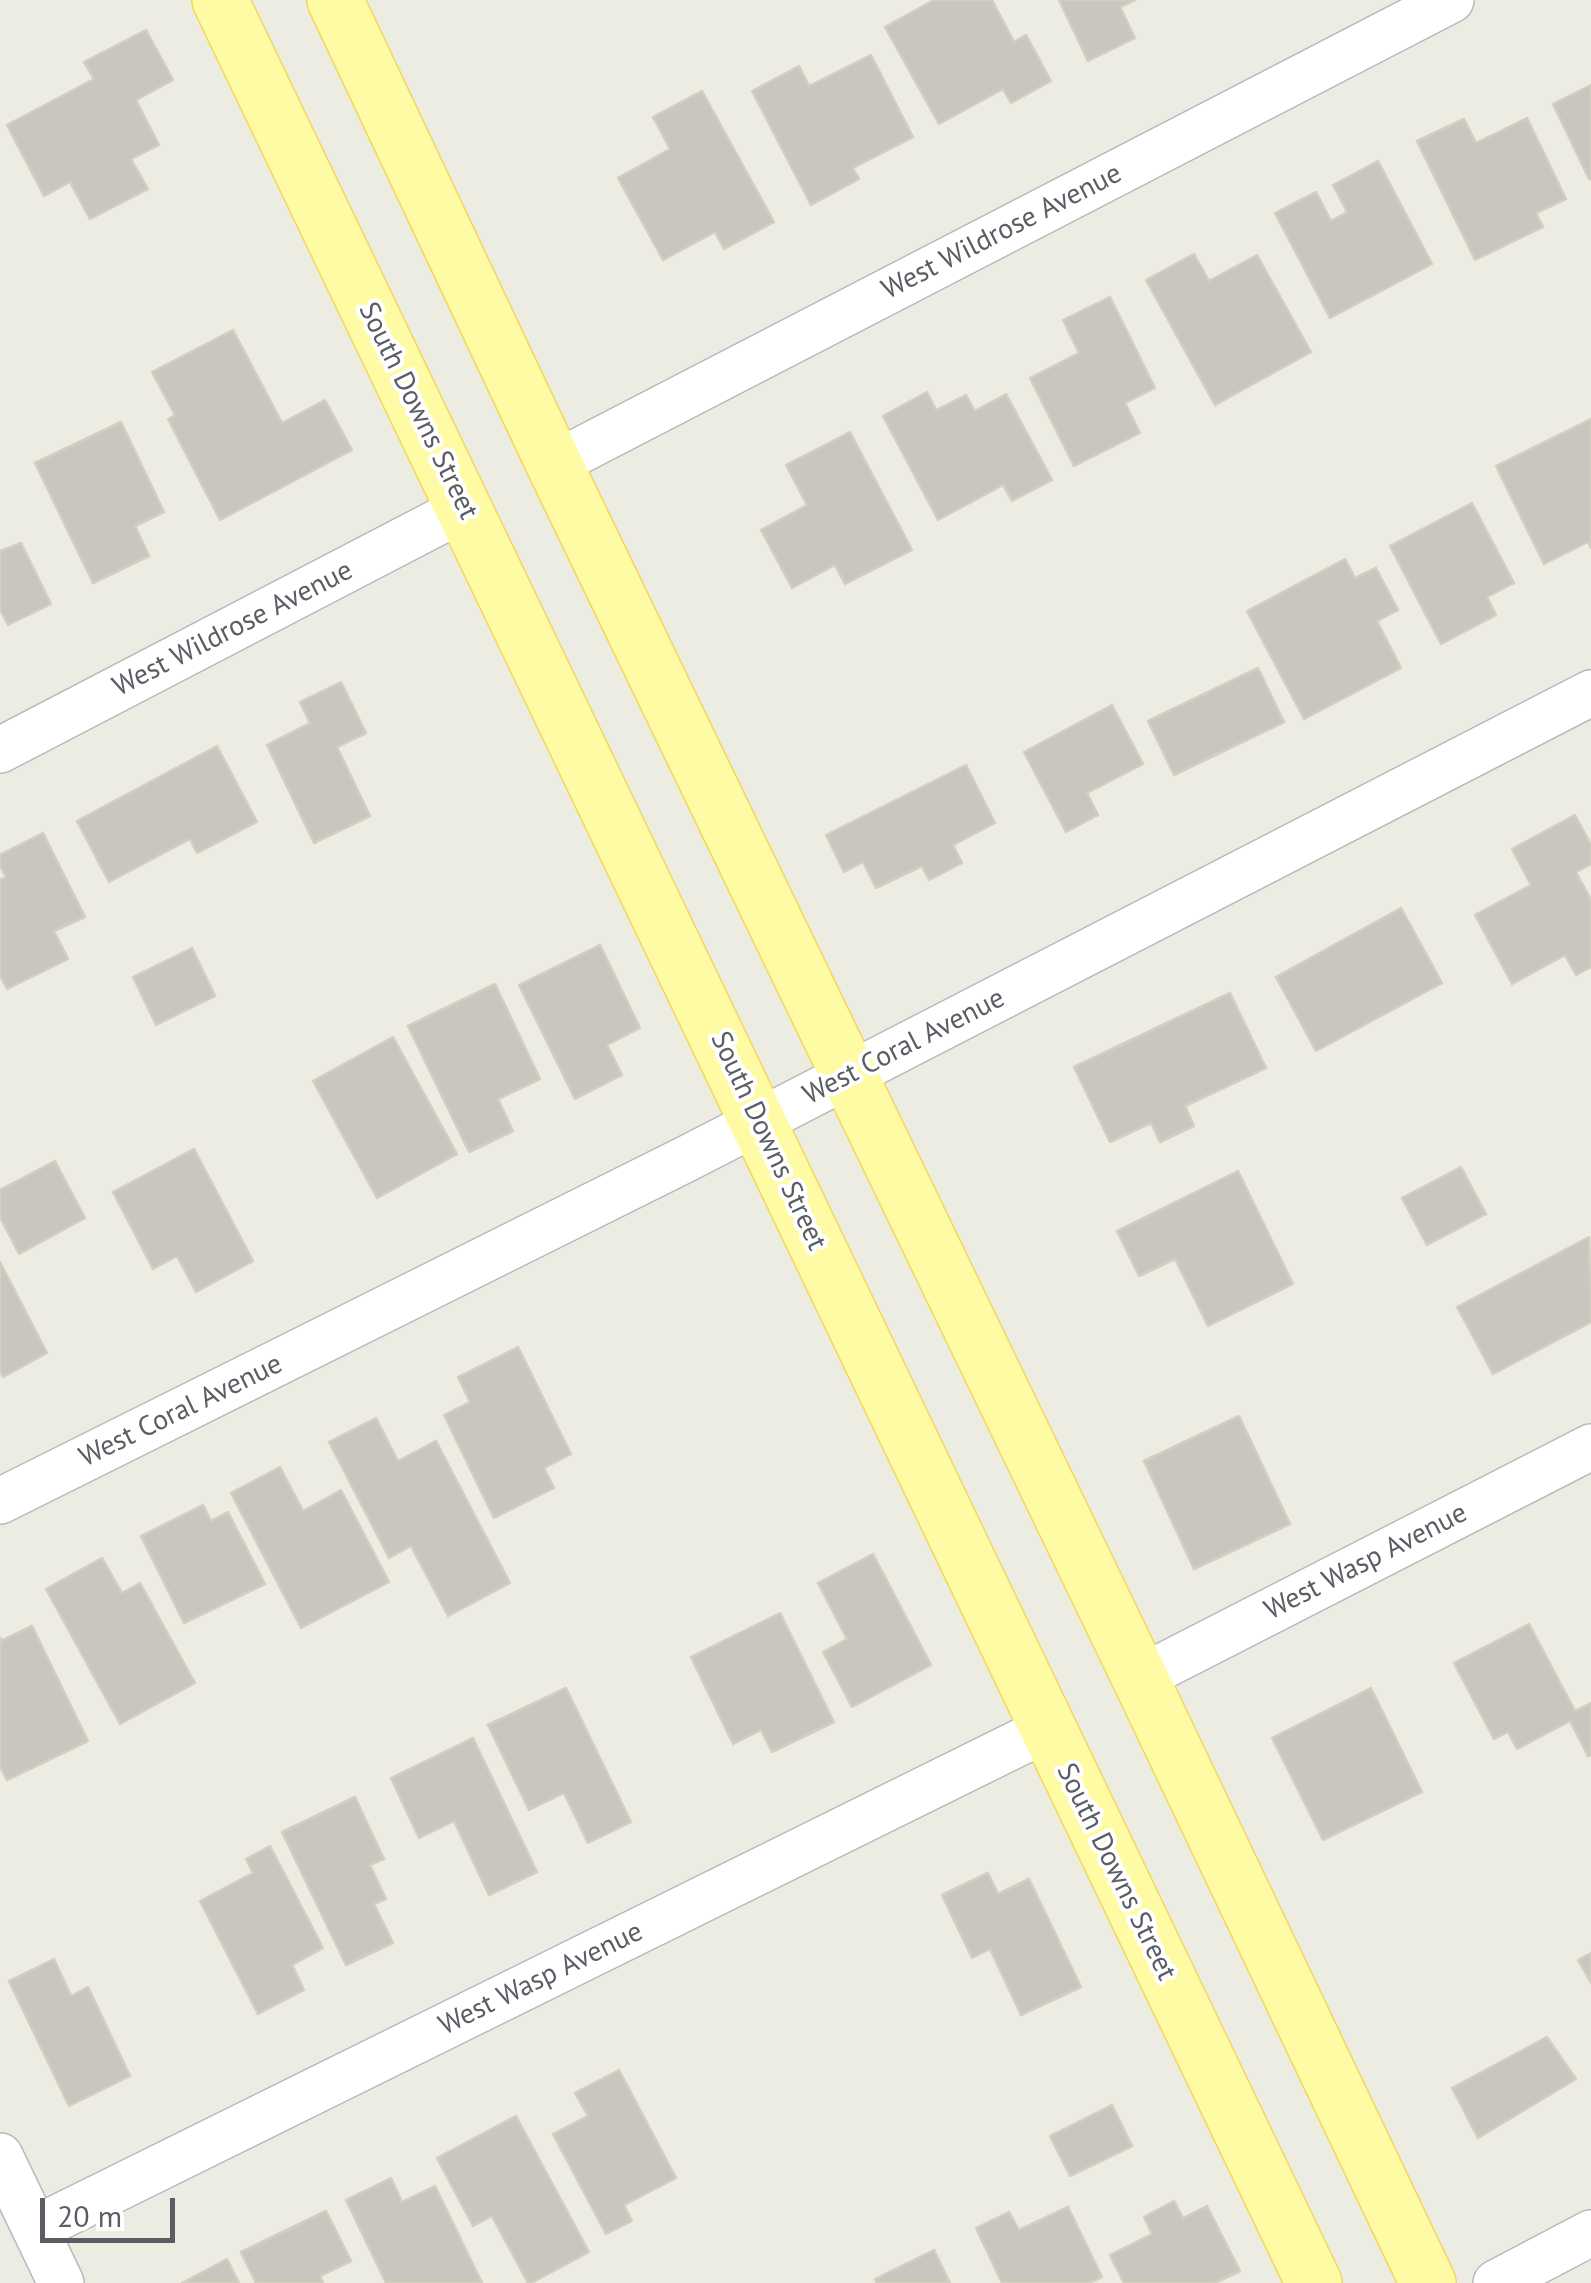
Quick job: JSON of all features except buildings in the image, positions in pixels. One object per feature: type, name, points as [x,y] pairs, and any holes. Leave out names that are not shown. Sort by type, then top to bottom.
[{"type":"main road","name":"South Downs Street","points":[[220,0],[1314,2283]]},
{"type":"main road","points":[[335,0],[1428,2283]]},
{"type":"street","name":"West Wildrose Avenue","points":[[554,464],[1451,0]]},
{"type":"street","name":"West Wildrose Avenue","points":[[0,750],[464,508]]},
{"type":"street","name":"West Coral Avenue","points":[[0,1501],[849,1076],[1591,694]]},
{"type":"street","name":"West Wasp Avenue","points":[[1140,1678],[1591,1447]]},
{"type":"street","name":"West Wasp Avenue","points":[[35,2229],[1047,1729]]},
{"type":"street","points":[[0,2156],[61,2283]]},
{"type":"street","points":[[1496,2283],[1591,2232]]}]
